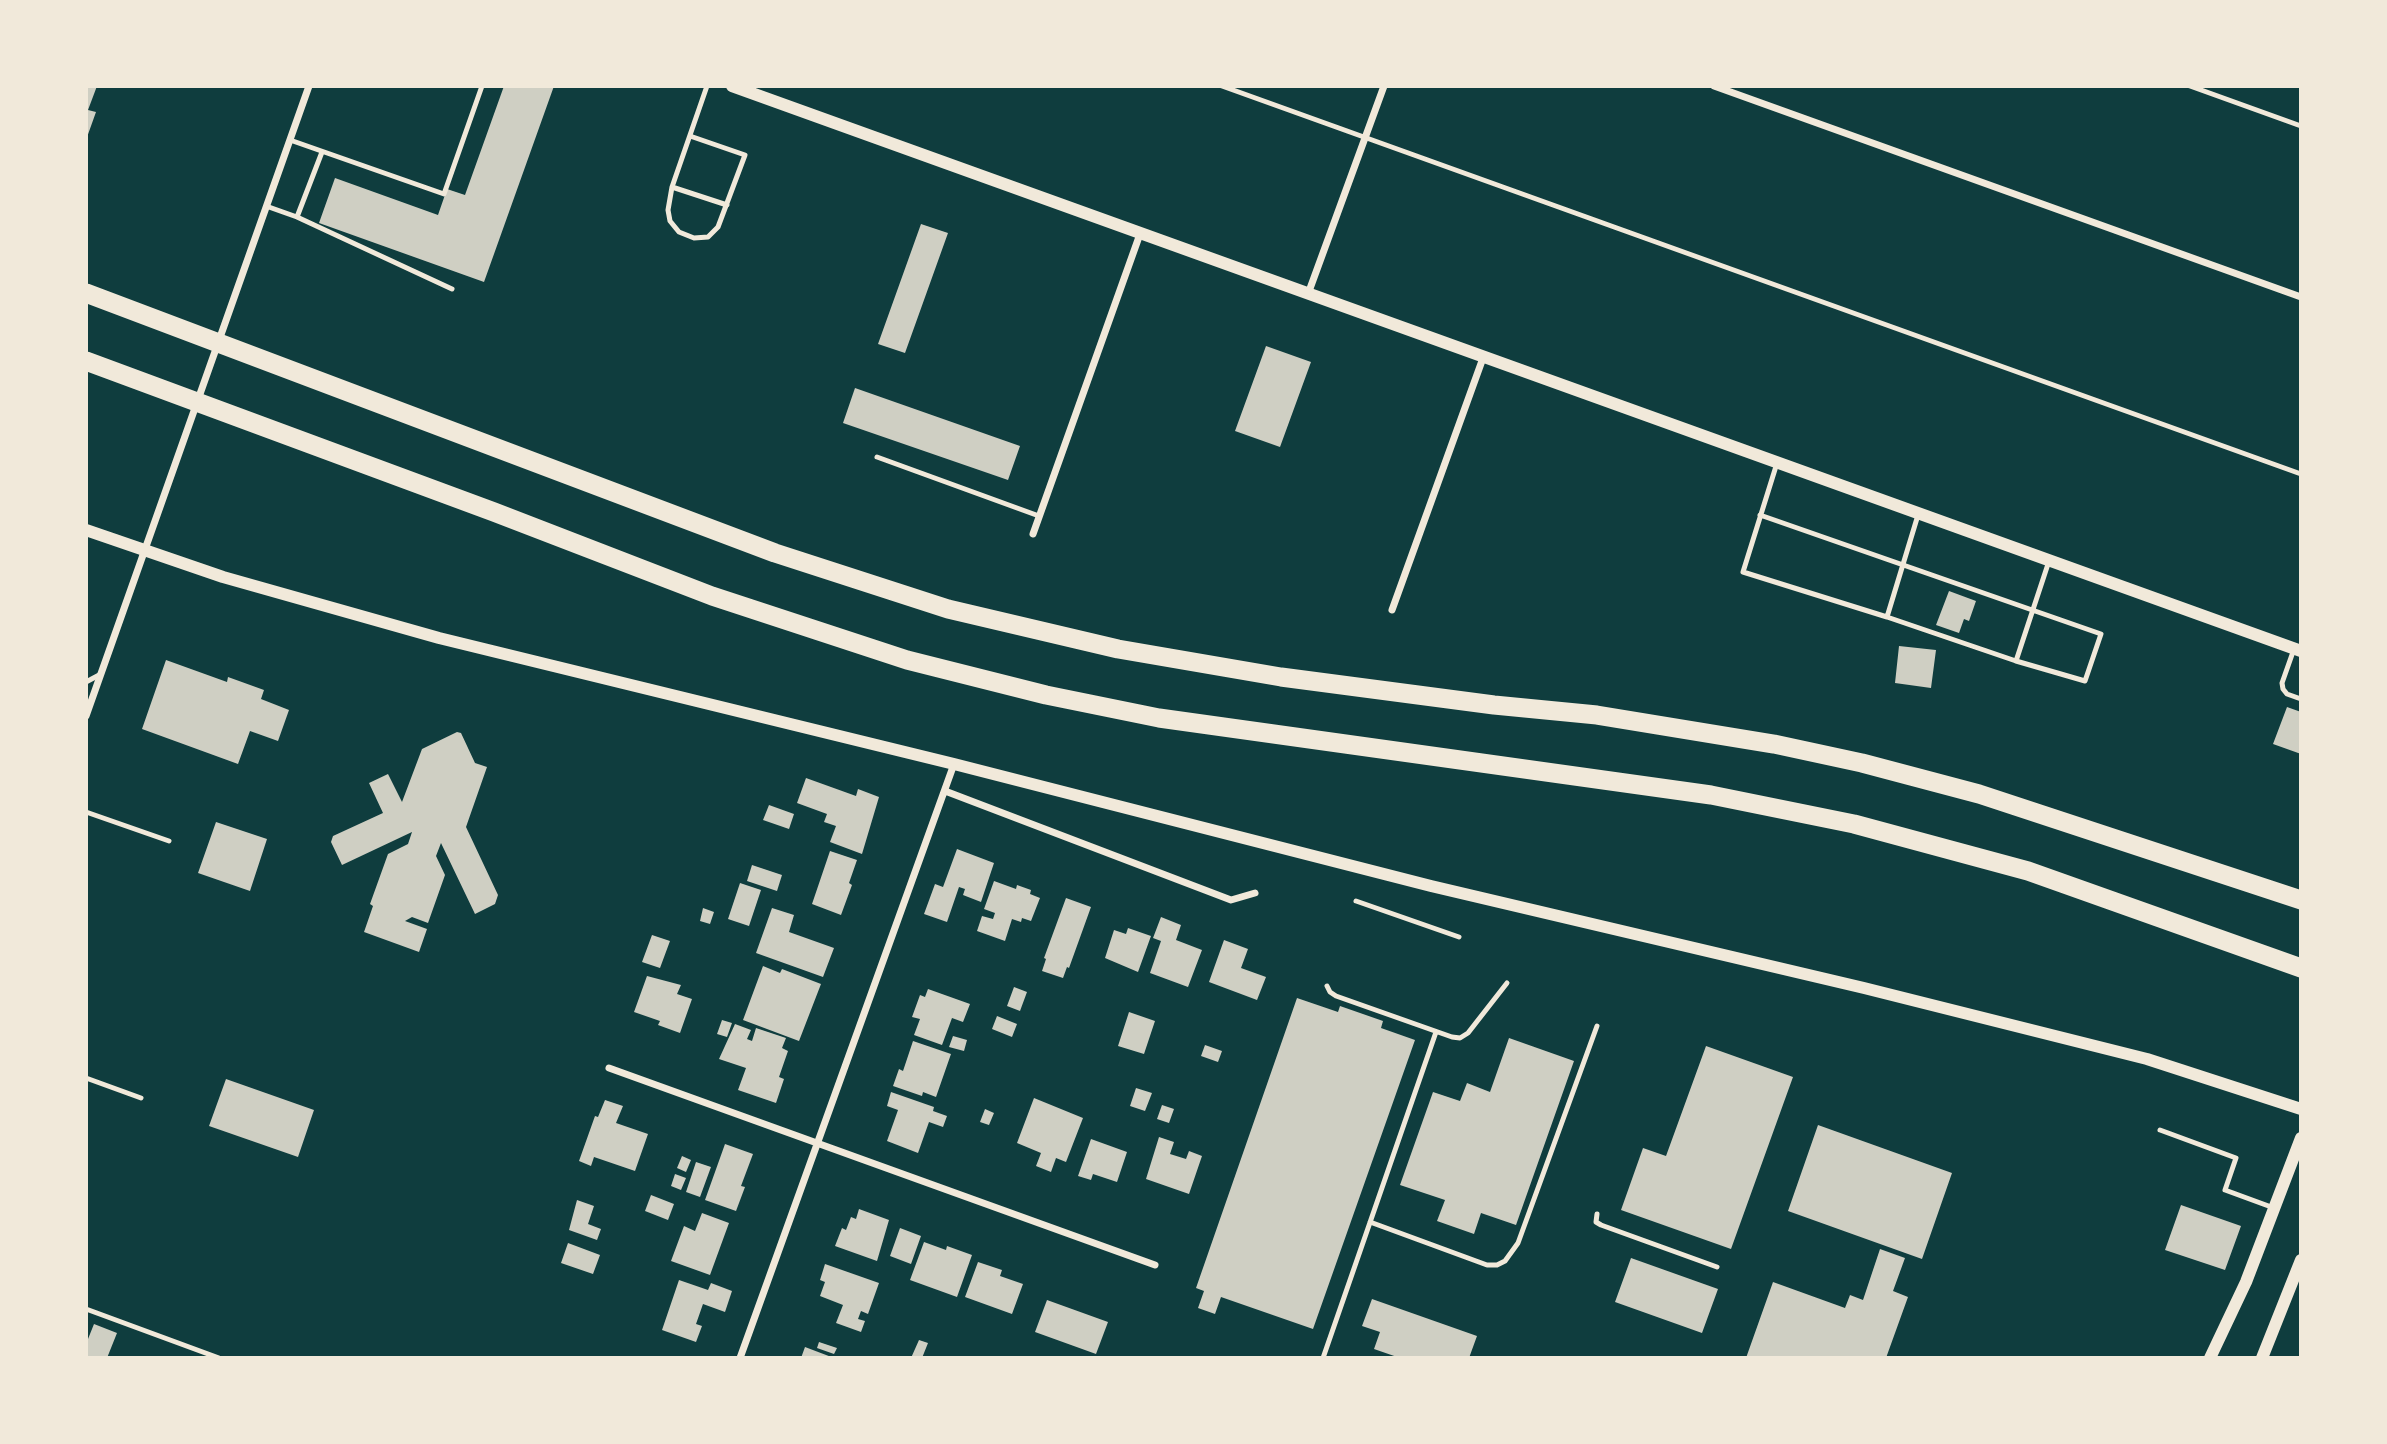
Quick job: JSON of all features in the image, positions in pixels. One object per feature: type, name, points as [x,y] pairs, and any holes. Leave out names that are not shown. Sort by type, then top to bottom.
[{"type":"highway","points":[[86,293],[775,553],[948,610],[1118,649],[1281,677],[1494,705],[1597,715],[1774,744],[1862,763],[1979,794],[2301,900]]},
{"type":"highway","points":[[86,361],[712,596],[907,660],[968,677],[1159,718],[1711,795],[1854,824],[2028,871],[2299,967]]},
{"type":"street","points":[[86,716],[309,86]]},
{"type":"street","points":[[732,86],[2298,649]]},
{"type":"street","points":[[1308,294],[1384,86]]},
{"type":"street","points":[[1714,86],[2301,297]]},
{"type":"street","points":[[1032,534],[1140,234]]},
{"type":"street","points":[[1392,610],[1483,358]]},
{"type":"street","points":[[86,530],[223,577],[439,638],[954,764],[1431,886],[1864,988],[2147,1059],[2301,1109]]},
{"type":"street","points":[[740,1358],[954,764]]},
{"type":"street","points":[[945,791],[1231,900],[1255,893]]},
{"type":"street","points":[[609,1068],[1155,1265]]},
{"type":"street","points":[[2210,1358],[2246,1282],[2301,1138]]},
{"type":"street","points":[[2262,1358],[2301,1260]]},
{"type":"lane","points":[[290,140],[443,194],[482,86]]},
{"type":"lane","points":[[690,136],[745,155],[718,227],[708,237],[694,238],[679,232],[670,221],[668,210],[672,187],[707,86]]},
{"type":"lane","points":[[1222,86],[2301,474]]},
{"type":"lane","points":[[2190,86],[2301,126]]},
{"type":"lane","points":[[297,217],[322,152]]},
{"type":"lane","points":[[672,187],[727,205]]},
{"type":"lane","points":[[267,206],[297,217],[452,289]]},
{"type":"lane","points":[[877,457],[1039,516]]},
{"type":"lane","points":[[1760,515],[2101,634],[2085,681],[1743,572],[1760,515],[1777,463]]},
{"type":"lane","points":[[1886,617],[1919,514]]},
{"type":"lane","points":[[2016,661],[2049,561]]},
{"type":"lane","points":[[2298,649],[2282,682],[2287,694],[2301,699]]},
{"type":"lane","points":[[86,682],[101,674]]},
{"type":"lane","points":[[86,812],[169,841]]},
{"type":"lane","points":[[1356,901],[1459,937]]},
{"type":"lane","points":[[1327,986],[1336,996],[1460,1038],[1468,1033],[1507,983]]},
{"type":"lane","points":[[1370,1222],[1487,1265],[1497,1265],[1505,1261],[1517,1243],[1597,1026]]},
{"type":"lane","points":[[1322,1358],[1436,1032]]},
{"type":"lane","points":[[86,1078],[141,1098]]},
{"type":"lane","points":[[2160,1130],[2235,1158],[2225,1189],[2274,1208]]},
{"type":"lane","points":[[1597,1214],[1597,1222],[1601,1226],[1717,1268]]},
{"type":"lane","points":[[86,1310],[219,1358]]},
{"type":"building","points":[[86,86],[97,86],[88,110],[96,112],[86,140]]},
{"type":"building","points":[[504,86],[554,86],[484,282],[319,223],[335,178],[438,215],[447,189],[465,195]]},
{"type":"building","points":[[921,224],[948,233],[905,353],[878,344]]},
{"type":"building","points":[[1266,346],[1311,362],[1280,447],[1235,431]]},
{"type":"building","points":[[855,388],[1020,446],[1008,480],[843,423]]},
{"type":"building","points":[[1949,591],[1976,601],[1969,621],[1964,619],[1959,633],[1936,625]]},
{"type":"building","points":[[1899,646],[1936,650],[1931,688],[1895,683]]},
{"type":"building","points":[[166,660],[227,682],[228,677],[264,690],[261,699],[289,710],[278,741],[250,731],[238,764],[142,729]]},
{"type":"building","points":[[2287,707],[2301,712],[2301,754],[2273,744]]},
{"type":"building","points":[[457,732],[461,733],[475,763],[487,767],[466,827],[498,895],[495,904],[475,914],[441,843],[436,856],[445,875],[428,923],[412,917],[405,921],[427,929],[419,952],[364,932],[373,906],[370,904],[388,854],[408,844],[412,832],[342,865],[331,842],[333,836],[383,813],[369,783],[388,774],[402,802],[422,749]]},
{"type":"building","points":[[806,778],[856,796],[858,789],[879,797],[862,854],[830,842],[836,826],[824,822],[827,814],[797,803]]},
{"type":"building","points":[[769,805],[794,814],[789,829],[763,820]]},
{"type":"building","points":[[216,822],[267,839],[250,891],[198,873]]},
{"type":"building","points":[[957,849],[994,863],[981,902],[963,895],[965,889],[959,887],[947,922],[924,914],[935,884],[943,887]]},
{"type":"building","points":[[830,851],[857,860],[849,883],[852,885],[841,915],[812,904]]},
{"type":"building","points":[[752,865],[782,875],[777,891],[747,881]]},
{"type":"building","points":[[994,881],[1016,889],[1017,885],[1031,890],[1030,894],[1040,898],[1031,921],[1012,919],[1005,941],[977,931],[982,916],[993,919],[995,913],[984,909]]},
{"type":"building","points":[[740,883],[761,890],[749,926],[728,919]]},
{"type":"building","points":[[1066,898],[1091,907],[1063,978],[1042,971],[1046,959],[1044,958]]},
{"type":"building","points":[[703,908],[714,912],[710,924],[700,921]]},
{"type":"building","points":[[772,908],[794,915],[789,932],[834,948],[823,977],[756,953]]},
{"type":"building","points":[[1161,917],[1181,925],[1176,940],[1202,950],[1188,987],[1150,973],[1161,941],[1153,938]]},
{"type":"building","points":[[1128,928],[1151,936],[1138,972],[1105,958],[1114,930],[1126,934]]},
{"type":"building","points":[[652,935],[670,941],[660,968],[642,962]]},
{"type":"building","points":[[1224,940],[1248,949],[1241,968],[1266,977],[1257,1000],[1209,982]]},
{"type":"building","points":[[763,966],[780,973],[782,969],[821,984],[799,1041],[743,1020]]},
{"type":"building","points":[[647,976],[681,985],[677,994],[692,999],[680,1033],[658,1025],[660,1021],[634,1012]]},
{"type":"building","points":[[1014,987],[1027,992],[1020,1011],[1007,1006]]},
{"type":"building","points":[[928,989],[970,1004],[963,1022],[952,1018],[942,1045],[914,1035],[920,1019],[912,1017],[920,995],[925,997]]},
{"type":"building","points":[[1297,998],[1338,1012],[1340,1006],[1383,1021],[1381,1028],[1415,1040],[1313,1329],[1221,1297],[1215,1314],[1198,1308],[1204,1291],[1196,1288]]},
{"type":"building","points":[[1129,1012],[1155,1021],[1144,1054],[1118,1046]]},
{"type":"building","points":[[997,1016],[1017,1024],[1012,1037],[992,1029]]},
{"type":"building","points":[[722,1020],[732,1023],[727,1037],[717,1034]]},
{"type":"building","points":[[735,1024],[751,1030],[747,1039],[752,1041],[756,1028],[786,1038],[782,1048],[788,1051],[779,1077],[784,1079],[776,1103],[738,1090],[746,1068],[719,1059]]},
{"type":"building","points":[[953,1036],[967,1040],[964,1051],[949,1047]]},
{"type":"building","points":[[1509,1038],[1574,1061],[1516,1225],[1481,1213],[1474,1234],[1437,1221],[1445,1200],[1400,1185],[1433,1092],[1460,1101],[1467,1083],[1490,1092]]},
{"type":"building","points":[[913,1041],[951,1054],[936,1097],[923,1092],[922,1096],[893,1086],[899,1069],[903,1071]]},
{"type":"building","points":[[1205,1045],[1222,1051],[1218,1062],[1201,1056]]},
{"type":"building","points":[[1706,1046],[1793,1077],[1731,1249],[1621,1210],[1643,1148],[1666,1156]]},
{"type":"building","points":[[226,1079],[314,1110],[298,1157],[209,1126]]},
{"type":"building","points":[[1136,1088],[1152,1093],[1145,1111],[1130,1106]]},
{"type":"building","points":[[891,1092],[934,1107],[933,1111],[947,1116],[943,1127],[929,1122],[918,1153],[887,1141],[898,1110],[887,1106]]},
{"type":"building","points":[[1034,1098],[1083,1118],[1066,1162],[1056,1158],[1051,1172],[1036,1166],[1041,1153],[1017,1143]]},
{"type":"building","points":[[605,1100],[623,1106],[616,1123],[648,1134],[635,1171],[594,1157],[591,1166],[579,1161],[595,1116],[598,1117]]},
{"type":"building","points":[[1162,1105],[1174,1109],[1169,1123],[1157,1119]]},
{"type":"building","points":[[985,1109],[994,1113],[989,1125],[980,1122]]},
{"type":"building","points":[[1818,1125],[1952,1173],[1922,1259],[1788,1211]]},
{"type":"building","points":[[1159,1137],[1174,1142],[1170,1154],[1186,1159],[1189,1151],[1202,1156],[1189,1194],[1146,1179]]},
{"type":"building","points":[[1091,1139],[1127,1152],[1117,1182],[1093,1174],[1091,1180],[1078,1176]]},
{"type":"building","points":[[725,1144],[753,1154],[741,1186],[745,1187],[736,1211],[705,1200]]},
{"type":"building","points":[[682,1156],[691,1160],[686,1172],[677,1168]]},
{"type":"building","points":[[696,1162],[711,1167],[700,1197],[686,1192]]},
{"type":"building","points":[[675,1174],[686,1178],[681,1190],[671,1186]]},
{"type":"building","points":[[651,1195],[674,1204],[668,1220],[645,1211]]},
{"type":"building","points":[[577,1200],[594,1206],[588,1224],[601,1229],[597,1240],[569,1230]]},
{"type":"building","points":[[2181,1205],[2241,1226],[2225,1270],[2165,1250]]},
{"type":"building","points":[[859,1209],[889,1220],[877,1261],[835,1246],[842,1228],[846,1230],[851,1217],[856,1219]]},
{"type":"building","points":[[702,1213],[729,1223],[710,1275],[671,1261],[684,1226],[695,1231]]},
{"type":"building","points":[[900,1228],[921,1236],[911,1264],[890,1256]]},
{"type":"building","points":[[924,1242],[946,1250],[947,1246],[972,1255],[957,1297],[910,1280]]},
{"type":"building","points":[[568,1243],[600,1255],[593,1274],[561,1263]]},
{"type":"building","points":[[1880,1249],[1905,1258],[1893,1291],[1908,1297],[1886,1358],[1746,1358],[1773,1282],[1845,1308],[1850,1295],[1863,1300]]},
{"type":"building","points":[[1631,1258],[1718,1289],[1702,1333],[1615,1302]]},
{"type":"building","points":[[978,1262],[1002,1270],[1000,1276],[1023,1284],[1012,1314],[965,1297]]},
{"type":"building","points":[[825,1264],[879,1283],[868,1314],[861,1311],[858,1319],[865,1321],[861,1332],[836,1323],[843,1305],[820,1296],[825,1282],[820,1280]]},
{"type":"building","points":[[679,1280],[708,1290],[711,1283],[732,1291],[725,1312],[703,1304],[696,1324],[702,1326],[696,1342],[662,1330]]},
{"type":"building","points":[[1372,1299],[1477,1336],[1469,1358],[1400,1358],[1374,1349],[1380,1332],[1362,1326]]},
{"type":"building","points":[[1047,1300],[1108,1322],[1096,1354],[1035,1332]]},
{"type":"building","points":[[94,1324],[117,1333],[107,1358],[86,1358],[86,1344]]},
{"type":"building","points":[[919,1340],[928,1343],[922,1358],[911,1358]]},
{"type":"building","points":[[819,1342],[837,1348],[834,1354],[817,1348]]},
{"type":"building","points":[[805,1347],[834,1358],[801,1358]]}]
